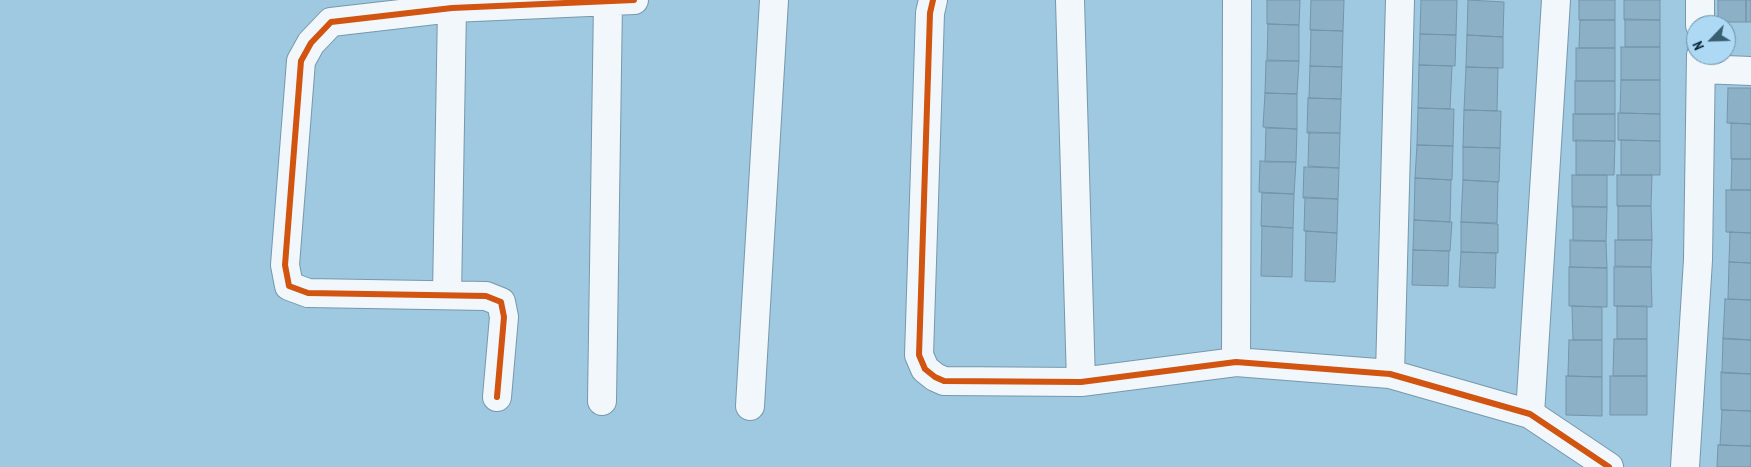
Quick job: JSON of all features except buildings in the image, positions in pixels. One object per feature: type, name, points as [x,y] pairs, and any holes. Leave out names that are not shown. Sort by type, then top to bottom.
[{"type":"street","points":[[750,406],[774,0]]},
{"type":"street","points":[[933,0],[930,13],[919,355],[925,369],[935,377],[944,381],[1081,382],[1236,362],[1390,374],[1530,414],[1609,467]]},
{"type":"street","points":[[1070,0],[1081,382]]},
{"type":"street","points":[[1236,362],[1237,0]]},
{"type":"street","points":[[1390,374],[1400,0]]},
{"type":"street","points":[[1530,414],[1556,0]]},
{"type":"street","points":[[1700,0],[1700,15]]},
{"type":"street","points":[[497,397],[504,317],[501,302],[486,296],[308,293],[289,286],[285,265],[301,61],[311,43],[331,22],[452,8],[621,1],[602,401]]},
{"type":"street","points":[[448,295],[452,8]]},
{"type":"street","points":[[1685,467],[1698,260],[1701,65]]},
{"type":"street","points":[[1720,65],[1751,70]]},
{"type":"cycle path","points":[[497,397],[504,317],[501,302],[486,296],[308,293],[289,286],[285,265],[301,61],[311,43],[331,22],[452,8],[634,0]]},
{"type":"cycle path","points":[[933,0],[930,13],[919,355],[925,369],[935,377],[944,381],[1081,382],[1236,362],[1390,374],[1530,414],[1609,467]]}]
